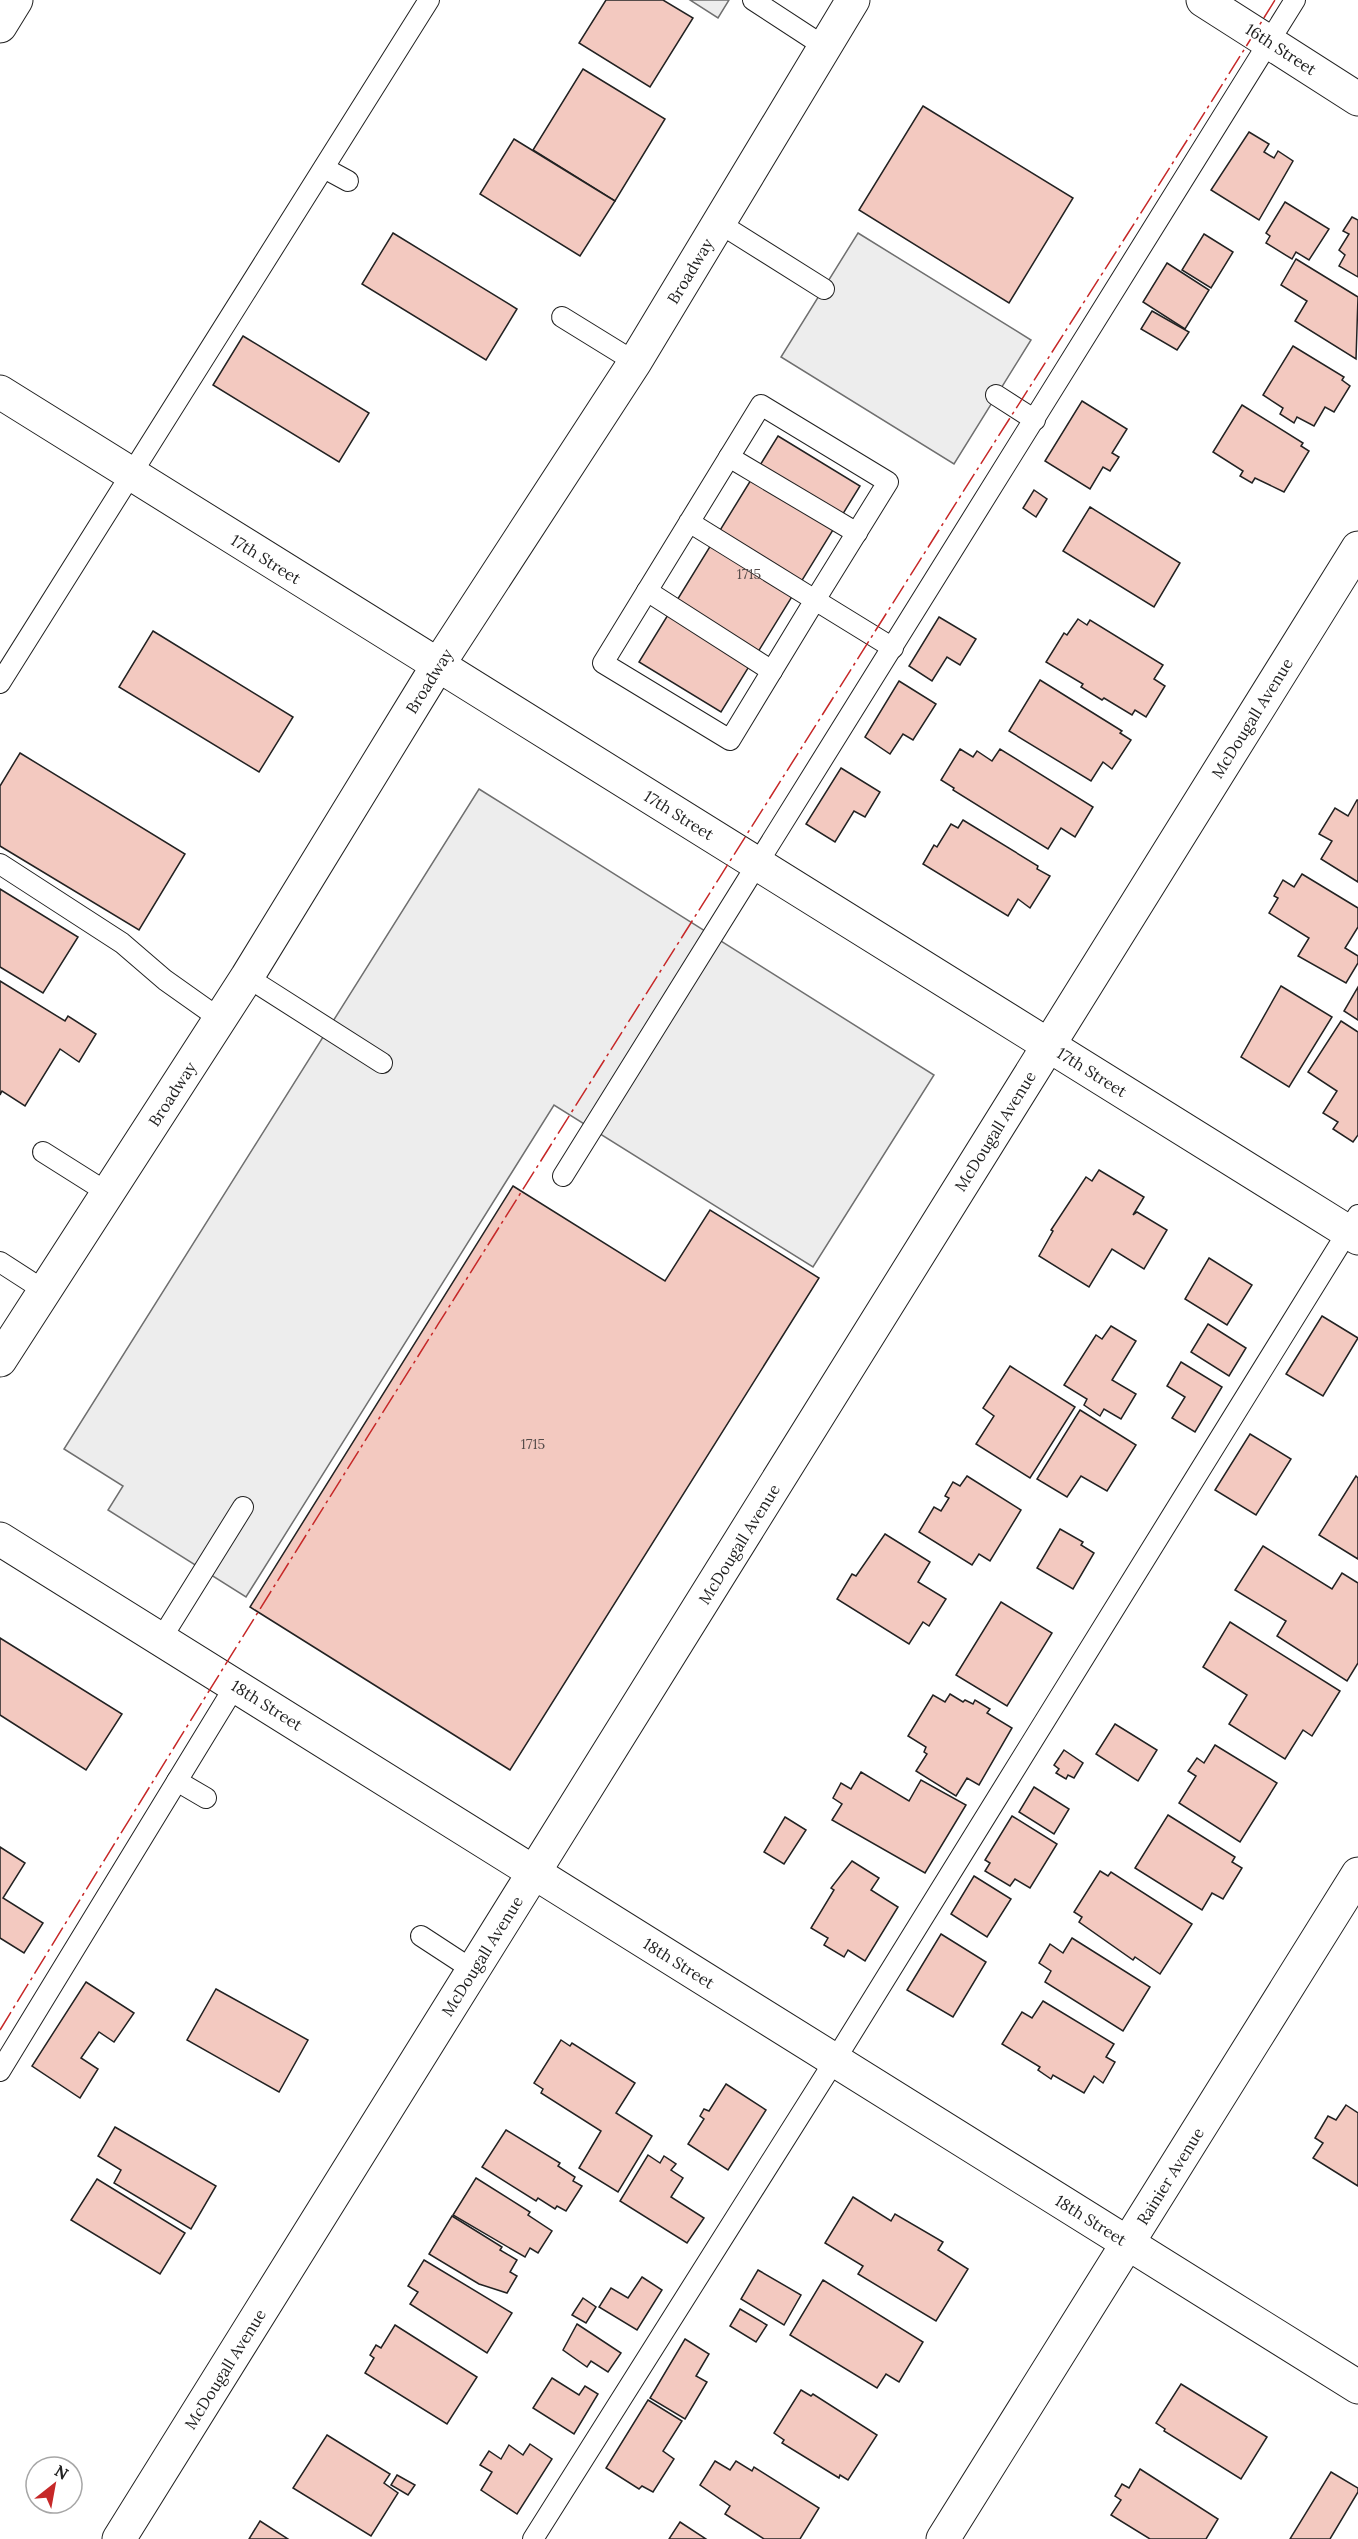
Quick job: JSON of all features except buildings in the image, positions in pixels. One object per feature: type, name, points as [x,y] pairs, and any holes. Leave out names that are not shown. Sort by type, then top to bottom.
[{"type":"street","points":[[0,26],[16,0]]},
{"type":"street","name":"Broadway","points":[[0,1360],[247,977],[438,665],[635,362],[853,0]]},
{"type":"street","name":"16th Street","points":[[1203,0],[1358,99]]},
{"type":"street","name":"17th Street","points":[[0,392],[1049,1045],[1354,1228]]},
{"type":"street","name":"McDougall Avenue","points":[[119,2539],[1358,548]]},
{"type":"street","name":"18th Street","points":[[0,1539],[1358,2387]]},
{"type":"street","name":"Rainier Avenue","points":[[943,2539],[1358,1874]]},
{"type":"lane","points":[[0,683],[429,0]]},
{"type":"lane","points":[[753,0],[825,47]]},
{"type":"lane","points":[[563,1176],[1295,0]]},
{"type":"lane","points":[[324,168],[348,181]]},
{"type":"lane","points":[[718,223],[824,289]]},
{"type":"lane","points":[[562,317],[635,362]]},
{"type":"lane","points":[[996,395],[1035,420]]},
{"type":"lane","points":[[761,405],[888,482],[730,740],[603,663],[689,522],[761,405]]},
{"type":"lane","points":[[729,457],[856,534]]},
{"type":"lane","points":[[689,522],[893,648]]},
{"type":"lane","points":[[647,591],[772,671]]},
{"type":"lane","points":[[0,864],[122,943],[165,980],[220,1019]]},
{"type":"lane","points":[[247,977],[382,1063]]},
{"type":"lane","points":[[43,1152],[108,1193]]},
{"type":"lane","points":[[533,2539],[1354,1228]]},
{"type":"lane","points":[[0,1262],[45,1291]]},
{"type":"lane","points":[[160,1639],[243,1507]]},
{"type":"lane","points":[[0,2071],[235,1686]]},
{"type":"lane","points":[[177,1781],[206,1798]]},
{"type":"lane","points":[[421,1936],[473,1970]]},
{"type":"shaded area","points":[[690,0],[729,0],[718,18]]},
{"type":"shaded area","points":[[858,233],[1031,340],[954,464],[781,357]]},
{"type":"shaded area","points":[[479,789],[934,1075],[813,1267],[554,1105],[246,1597],[108,1510],[123,1486],[64,1449]]},
{"type":"power","points":[[0,2030],[229,1658],[461,1288],[1275,0]]}]
